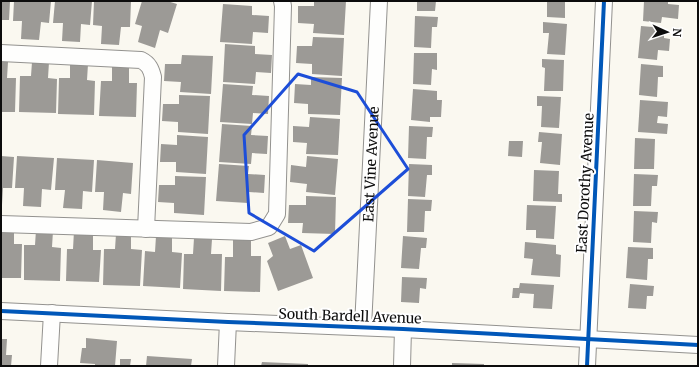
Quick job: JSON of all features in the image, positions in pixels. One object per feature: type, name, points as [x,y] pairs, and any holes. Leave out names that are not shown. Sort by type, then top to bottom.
[{"type":"street","points":[[1,224],[251,232],[269,227],[277,214],[282,1]]},
{"type":"street","name":"East Vine Avenue","points":[[363,328],[378,1]]},
{"type":"street","name":"East Dorothy Avenue","points":[[587,366],[604,1]]},
{"type":"street","points":[[1,54],[141,60],[151,69],[153,77],[146,229]]},
{"type":"street","name":"South Bardell Avenue","points":[[1,311],[698,344]]},
{"type":"street","points":[[49,366],[52,313]]},
{"type":"street","points":[[226,366],[228,322]]},
{"type":"street","name":"South Bardell Avenue","points":[[402,366],[403,329]]},
{"type":"highlighted area","points":[[298,74],[357,92],[408,169],[314,251],[249,213],[244,135]]},
{"type":"building","points":[[1,1],[10,1],[9,20],[1,20]]},
{"type":"building","points":[[14,1],[51,1],[49,23],[41,22],[39,40],[21,39],[22,21],[13,21]]},
{"type":"building","points":[[55,1],[92,1],[90,25],[81,24],[80,42],[62,41],[63,23],[53,23]]},
{"type":"building","points":[[94,1],[131,1],[130,27],[121,27],[119,45],[101,44],[102,26],[93,25]]},
{"type":"building","points":[[142,1],[167,1],[177,4],[168,33],[160,30],[155,48],[138,42],[142,26],[135,24]]},
{"type":"building","points":[[314,1],[346,1],[344,35],[313,33],[314,24],[298,23],[298,6],[314,6]]},
{"type":"building","points":[[417,1],[436,1],[435,11],[417,11]]},
{"type":"building","points":[[547,1],[565,1],[565,18],[547,17]]},
{"type":"building","points":[[644,1],[668,1],[668,4],[679,5],[678,19],[662,17],[661,23],[643,21]]},
{"type":"building","points":[[223,4],[252,6],[252,15],[269,16],[268,33],[253,32],[252,44],[220,42]]},
{"type":"building","points":[[415,16],[438,17],[437,27],[432,27],[431,48],[414,47]]},
{"type":"building","points":[[543,22],[567,24],[565,55],[547,54],[549,33],[543,33]]},
{"type":"building","points":[[641,26],[664,28],[664,38],[670,39],[669,51],[658,50],[657,60],[638,58]]},
{"type":"building","points":[[313,37],[344,38],[342,76],[312,74],[312,64],[296,63],[297,46],[312,46]]},
{"type":"building","points":[[225,44],[255,46],[255,54],[272,55],[271,73],[256,72],[255,84],[223,82]]},
{"type":"building","points":[[414,53],[437,53],[437,70],[432,69],[431,85],[413,84]]},
{"type":"building","points":[[182,55],[213,56],[211,94],[180,92],[181,82],[164,81],[165,64],[181,64]]},
{"type":"building","points":[[542,59],[564,60],[563,91],[544,91],[545,68],[542,67]]},
{"type":"building","points":[[1,61],[8,62],[7,78],[16,78],[15,112],[1,112]]},
{"type":"building","points":[[32,62],[49,62],[48,78],[57,79],[56,113],[19,112],[20,76],[31,76]]},
{"type":"building","points":[[70,64],[88,64],[87,80],[95,81],[94,115],[58,114],[59,78],[70,78]]},
{"type":"building","points":[[641,64],[663,66],[663,77],[658,77],[657,97],[639,95]]},
{"type":"building","points":[[112,66],[129,67],[129,83],[137,83],[136,117],[99,116],[101,81],[112,81]]},
{"type":"building","points":[[311,77],[342,78],[340,115],[308,114],[308,104],[294,103],[295,84],[311,85]]},
{"type":"building","points":[[223,84],[253,86],[252,95],[269,96],[268,114],[253,113],[252,124],[220,122]]},
{"type":"building","points":[[413,89],[437,91],[437,100],[442,100],[441,117],[430,117],[430,122],[411,120]]},
{"type":"building","points":[[179,95],[210,96],[208,134],[178,132],[178,122],[162,121],[163,104],[179,104]]},
{"type":"building","points":[[537,96],[561,97],[559,128],[541,127],[542,106],[537,106]]},
{"type":"building","points":[[640,100],[668,102],[667,117],[658,116],[657,123],[668,124],[667,134],[638,132]]},
{"type":"building","points":[[310,117],[340,119],[338,155],[306,154],[307,143],[293,142],[293,126],[309,127]]},
{"type":"building","points":[[222,124],[252,126],[251,135],[268,136],[267,154],[252,153],[251,164],[219,162]]},
{"type":"building","points":[[409,126],[433,127],[432,137],[427,137],[426,159],[408,158]]},
{"type":"building","points":[[539,132],[562,134],[560,165],[540,163],[542,142],[538,142]]},
{"type":"building","points":[[177,135],[208,137],[206,174],[176,172],[176,162],[160,162],[161,144],[177,145]]},
{"type":"building","points":[[635,138],[655,139],[654,169],[634,169]]},
{"type":"building","points":[[509,141],[523,141],[522,157],[508,156]]},
{"type":"building","points":[[1,156],[14,157],[12,188],[3,188],[2,205],[1,205]]},
{"type":"building","points":[[17,156],[54,158],[51,190],[42,189],[41,207],[23,206],[24,188],[15,188]]},
{"type":"building","points":[[307,156],[338,159],[335,195],[306,192],[307,184],[290,182],[291,165],[306,167]]},
{"type":"building","points":[[57,158],[94,160],[92,192],[83,191],[82,209],[63,208],[65,190],[55,190]]},
{"type":"building","points":[[97,160],[133,163],[131,194],[123,193],[121,212],[103,210],[104,192],[95,192]]},
{"type":"building","points":[[219,164],[249,166],[248,174],[265,175],[264,193],[249,192],[248,203],[216,201]]},
{"type":"building","points":[[409,164],[432,165],[432,175],[427,175],[425,197],[408,196]]},
{"type":"building","points":[[534,170],[559,171],[558,194],[562,194],[562,202],[533,201]]},
{"type":"building","points":[[634,174],[658,175],[657,186],[652,186],[651,206],[633,206]]},
{"type":"building","points":[[175,176],[206,177],[204,215],[174,213],[174,203],[158,202],[159,185],[175,185]]},
{"type":"building","points":[[306,196],[336,197],[335,234],[302,233],[303,223],[288,223],[289,205],[306,205]]},
{"type":"building","points":[[408,199],[432,200],[431,211],[425,211],[424,232],[407,232]]},
{"type":"building","points":[[527,205],[556,206],[554,239],[536,238],[536,230],[526,230]]},
{"type":"building","points":[[634,211],[658,212],[657,223],[652,222],[651,243],[633,242]]},
{"type":"building","points":[[1,227],[14,228],[14,244],[22,244],[21,278],[1,278]]},
{"type":"building","points":[[36,230],[53,231],[52,247],[61,248],[60,281],[24,280],[24,245],[35,245]]},
{"type":"building","points":[[74,231],[93,232],[93,250],[101,250],[99,282],[66,281],[67,249],[73,249]]},
{"type":"building","points":[[116,234],[131,235],[131,249],[142,250],[140,286],[103,285],[104,249],[115,249]]},
{"type":"building","points":[[156,236],[172,237],[172,252],[182,253],[180,288],[143,286],[145,251],[155,252]]},
{"type":"building","points":[[285,236],[290,249],[301,245],[313,278],[278,291],[267,261],[273,256],[268,243]]},
{"type":"building","points":[[403,236],[427,238],[426,248],[421,248],[419,269],[401,268]]},
{"type":"building","points":[[194,238],[212,239],[211,254],[222,254],[221,291],[183,289],[184,254],[193,254]]},
{"type":"building","points":[[233,240],[251,240],[251,256],[261,256],[260,292],[224,291],[225,257],[233,257]]},
{"type":"building","points":[[525,242],[556,245],[556,254],[561,255],[560,277],[531,275],[533,259],[524,258]]},
{"type":"building","points":[[628,247],[653,248],[653,259],[648,259],[647,280],[626,278]]},
{"type":"building","points":[[402,277],[427,278],[426,289],[420,288],[419,303],[401,302]]},
{"type":"building","points":[[520,283],[554,285],[552,309],[533,308],[534,294],[520,293],[519,298],[512,298],[513,288],[519,288]]},
{"type":"building","points":[[630,284],[654,286],[653,296],[647,296],[646,309],[628,308]]},
{"type":"building","points":[[86,338],[117,341],[115,366],[95,366],[95,364],[80,363],[82,348],[86,348]]},
{"type":"building","points":[[1,339],[7,339],[6,355],[12,355],[11,366],[1,366]]},
{"type":"building","points":[[147,356],[192,359],[191,366],[146,366]]},
{"type":"building","points":[[120,359],[131,359],[130,366],[120,366]]},
{"type":"building","points":[[262,362],[308,364],[308,366],[261,366]]},
{"type":"building","points":[[452,363],[484,364],[484,366],[452,366]]},
{"type":"cycle path","points":[[587,366],[604,1]]},
{"type":"cycle path","points":[[1,311],[403,329],[698,345]]}]
